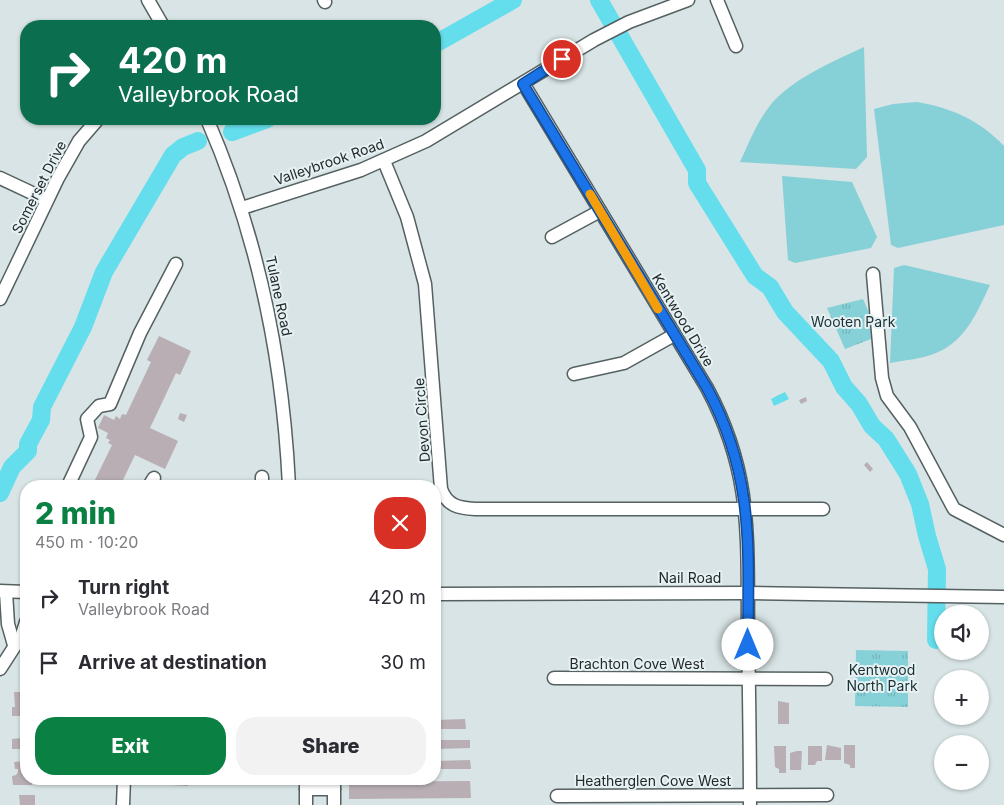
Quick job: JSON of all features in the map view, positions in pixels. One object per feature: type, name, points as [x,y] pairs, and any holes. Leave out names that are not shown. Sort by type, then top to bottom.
[{"type":"street","points":[[148,0],[160,20]]},
{"type":"street","name":"Valleybrook Road","points":[[242,208],[384,161],[426,142],[594,40],[629,22],[651,6],[688,0]]},
{"type":"street","points":[[717,0],[736,46]]},
{"type":"street","name":"Kentwood Drive","points":[[523,84],[707,388],[727,430],[739,467],[747,509],[750,800]]},
{"type":"street","name":"Somerset Drive","points":[[0,299],[47,200],[74,149],[93,125]]},
{"type":"street","name":"Tulane Road","points":[[210,125],[242,208],[258,266],[276,349],[285,420],[289,480]]},
{"type":"street","name":"Devon Circle","points":[[384,161],[407,217],[425,284],[440,480]]},
{"type":"street","points":[[0,178],[47,200]]},
{"type":"street","points":[[552,237],[600,211]]},
{"type":"street","points":[[71,480],[91,437],[87,419],[99,406],[110,404],[140,333],[176,264]]},
{"type":"street","points":[[873,274],[882,378],[887,396],[910,427],[954,509],[1004,535]]},
{"type":"street","points":[[574,374],[624,363],[674,335]]},
{"type":"street","name":"Devon Circle","points":[[441,489],[448,502],[457,507],[474,509],[824,509]]},
{"type":"street","points":[[14,645],[8,624],[3,592],[20,592]]},
{"type":"street","name":"Nail Road","points":[[441,594],[748,593],[1004,597]]},
{"type":"street","points":[[0,669],[20,638]]},
{"type":"street","name":"Brachton Cove West","points":[[554,678],[826,679]]},
{"type":"street","points":[[123,805],[124,785]]},
{"type":"street","points":[[306,785],[306,805]]},
{"type":"street","points":[[334,785],[334,805]]},
{"type":"street","name":"Heatherglen Cove West","points":[[556,796],[750,800],[827,795]]},
{"type":"green space","points":[[864,47],[867,157],[856,169],[740,162],[760,120],[778,97],[788,88],[813,72]]},
{"type":"green space","points":[[917,102],[964,116],[985,129],[1004,146],[1004,225],[898,248],[891,245],[874,109],[893,104]]},
{"type":"green space","points":[[782,176],[852,182],[877,237],[871,248],[795,263],[788,260]]},
{"type":"green space","points":[[904,265],[990,285],[969,325],[955,341],[946,348],[931,355],[890,363],[894,268]]},
{"type":"green space","name":"Wooten Park","points":[[863,299],[879,336],[845,349],[827,308]]},
{"type":"green space","name":"Kentwood North Park","points":[[856,650],[908,651],[908,707],[855,706]]},
{"type":"water","points":[[785,392],[789,399],[774,406],[771,399]]},
{"type":"building","points":[[159,336],[191,351],[180,375],[176,373],[150,428],[178,441],[165,469],[135,455],[123,480],[95,480],[112,445],[108,443],[110,440],[106,438],[108,433],[98,428],[104,415],[114,420],[116,416],[120,419],[122,414],[126,415],[151,362],[147,360]]},
{"type":"building","points":[[806,397],[807,401],[801,404],[799,400]]},
{"type":"building","points":[[180,413],[187,415],[184,422],[178,419]]},
{"type":"building","points":[[867,462],[873,469],[870,472],[864,465]]},
{"type":"building","points":[[14,692],[20,692],[20,716],[12,716],[12,707],[15,707]]},
{"type":"building","points":[[778,701],[789,703],[789,724],[778,724]]},
{"type":"building","points":[[465,719],[466,729],[441,729],[441,720]]},
{"type":"building","points":[[20,738],[20,749],[12,749],[12,739]]},
{"type":"building","points":[[441,740],[470,740],[470,748],[441,749]]},
{"type":"building","points":[[827,745],[841,748],[841,760],[825,760]]},
{"type":"building","points":[[844,745],[855,745],[855,768],[850,768],[850,765],[844,763]]},
{"type":"building","points":[[774,746],[786,746],[786,773],[779,773],[779,769],[775,767]]},
{"type":"building","points":[[808,746],[822,746],[822,761],[817,761],[815,765],[808,765]]},
{"type":"building","points":[[802,751],[801,770],[790,770],[790,753]]},
{"type":"building","points":[[470,760],[471,769],[441,769],[441,761]]},
{"type":"building","points":[[14,762],[20,762],[20,785],[13,785],[12,776],[18,772],[18,769],[15,769]]},
{"type":"building","points":[[441,781],[470,781],[471,798],[349,799],[349,785],[441,785]]},
{"type":"building","points":[[19,795],[35,795],[35,805],[20,805]]},
{"type":"waterway","points":[[441,41],[513,0]]},
{"type":"waterway","points":[[599,0],[697,170],[697,183],[755,276],[770,287],[785,312],[831,361],[844,387],[859,404],[872,426],[886,439],[908,474],[920,504],[937,569],[936,605]]},
{"type":"waterway","points":[[232,132],[251,125]]},
{"type":"waterway","points":[[0,493],[12,467],[28,451],[28,444],[41,420],[42,407],[83,327],[104,272],[173,155],[183,147],[198,141]]},
{"type":"slow traffic","points":[[590,194],[658,309]]},
{"type":"route","points":[[562,59],[523,84],[707,388],[730,438],[739,467],[748,520],[748,645]]}]
